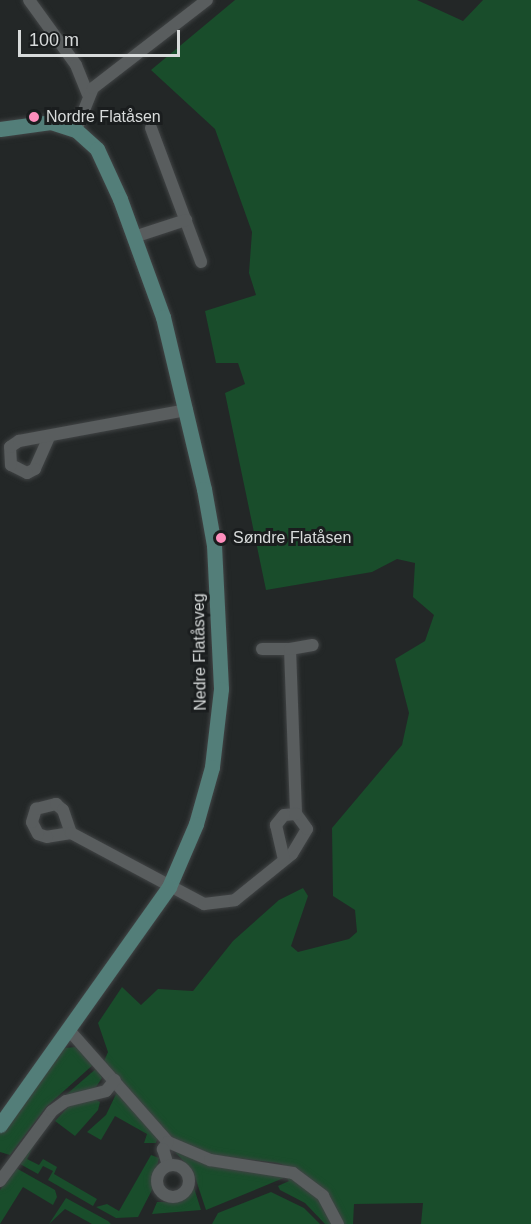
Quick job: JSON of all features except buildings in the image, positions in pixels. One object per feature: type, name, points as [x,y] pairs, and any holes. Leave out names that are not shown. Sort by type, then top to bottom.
[{"type":"street","points":[[29,0],[76,65],[88,94]]},
{"type":"street","points":[[0,129],[51,122],[76,130],[88,94],[207,0]]},
{"type":"street","points":[[152,128],[201,262]]},
{"type":"street","name":"Nedre Flatåsveg","points":[[0,1125],[20,1092],[169,887],[196,824],[212,767],[220,721],[219,619],[214,545],[187,410],[163,317],[106,165],[76,130]]},
{"type":"street","points":[[134,237],[186,220]]},
{"type":"street","points":[[49,437],[187,410]]},
{"type":"street","points":[[262,649],[290,649],[313,645]]},
{"type":"street","points":[[290,649],[296,814]]},
{"type":"street","points":[[71,833],[204,904],[223,904],[270,876],[306,837],[305,820],[296,814],[284,815],[276,825],[284,859]]},
{"type":"street","points":[[68,1029],[168,1142],[210,1160],[293,1173],[323,1196],[338,1224]]},
{"type":"street","points":[[0,1181],[52,1112],[66,1101],[106,1091],[115,1080]]},
{"type":"street","name":"Nedre Flatåsveg","points":[[0,1109],[20,1092]]},
{"type":"street","points":[[168,1142],[163,1149],[168,1166]]},
{"type":"green space","points":[[235,0],[417,0],[463,21],[483,0],[531,0],[531,1224],[421,1224],[423,1203],[354,1204],[353,1224],[343,1224],[326,1192],[300,1171],[278,1163],[205,1154],[175,1141],[104,1061],[108,1052],[98,1023],[122,987],[141,1005],[158,989],[193,991],[233,941],[279,900],[303,888],[308,896],[291,946],[298,952],[349,939],[357,932],[355,910],[333,896],[332,828],[402,745],[409,713],[395,659],[425,641],[434,615],[413,597],[415,563],[397,559],[372,572],[266,590],[225,393],[245,384],[238,363],[216,363],[205,311],[256,295],[249,273],[252,232],[215,129],[151,70]]},
{"type":"green space","points":[[76,1047],[95,1063],[46,1107],[10,1155],[0,1152],[0,1132],[64,1048]]},
{"type":"green space","points":[[98,1067],[102,1078],[96,1087],[60,1100]]},
{"type":"green space","points":[[117,1092],[158,1137],[156,1143],[144,1143],[147,1134],[115,1116],[101,1140],[87,1132],[106,1115]]},
{"type":"green space","points":[[95,1099],[100,1102],[98,1110],[75,1136],[55,1121],[70,1105]]},
{"type":"green space","points":[[37,1139],[27,1159],[39,1165],[43,1159],[57,1167],[54,1174],[97,1199],[93,1206],[48,1180],[53,1171],[43,1166],[38,1174],[20,1164]]},
{"type":"green space","points":[[175,1152],[206,1163],[265,1170],[287,1176],[301,1183],[325,1205],[335,1224],[325,1224],[305,1203],[280,1190],[278,1186],[289,1181],[286,1177],[206,1210],[193,1171]]},
{"type":"green space","points":[[151,1155],[159,1158],[152,1190],[138,1217],[116,1218],[96,1207],[107,1204],[119,1211]]},
{"type":"green space","points":[[16,1168],[55,1190],[57,1197],[53,1205],[23,1187],[0,1224],[0,1190]]},
{"type":"green space","points":[[194,1188],[201,1210],[152,1214],[157,1202],[178,1202]]},
{"type":"green space","points":[[271,1192],[304,1208],[320,1224],[212,1224],[218,1213]]},
{"type":"green space","points":[[66,1198],[111,1224],[92,1224],[65,1209],[49,1224]]},
{"type":"place","name":"Nordre Flatåsen","points":[[34,117]]},
{"type":"place","name":"Søndre Flatåsen","points":[[221,538]]}]
